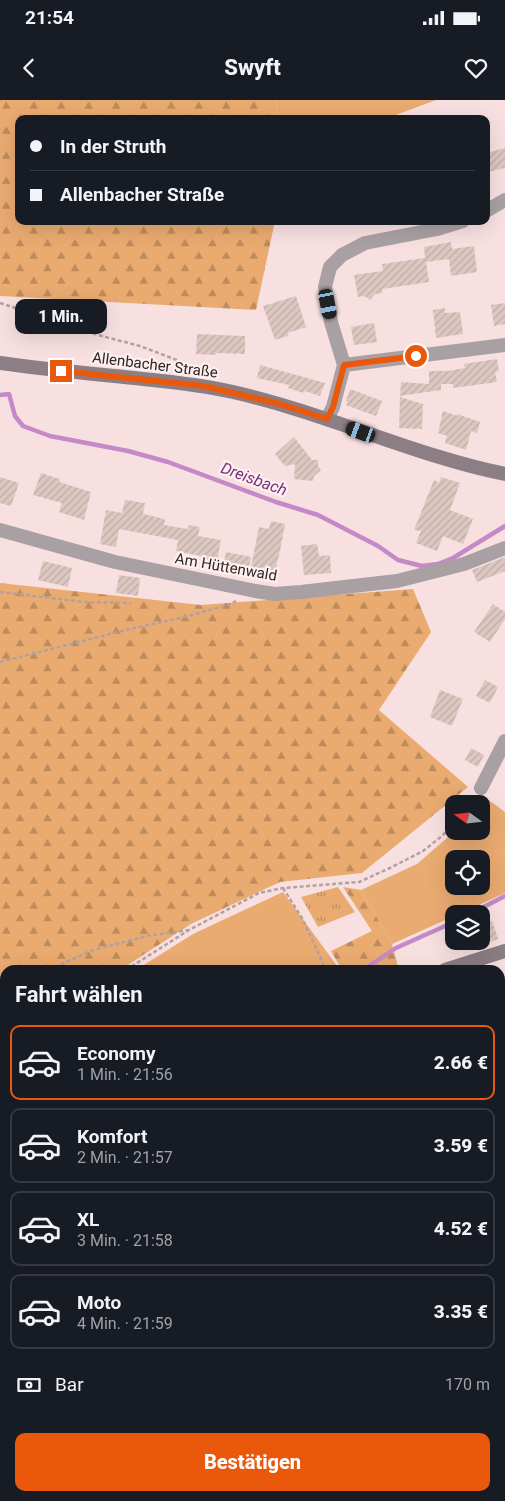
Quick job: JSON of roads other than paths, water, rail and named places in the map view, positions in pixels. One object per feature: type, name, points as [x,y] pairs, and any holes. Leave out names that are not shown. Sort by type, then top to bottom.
[{"type":"main road","name":"Allenbacher Straße","points":[[0,363],[44,370],[204,386],[280,404],[413,450],[505,474]]},
{"type":"main road","points":[[469,965],[505,951]]},
{"type":"street","points":[[490,209],[505,200]]},
{"type":"street","points":[[327,419],[333,407],[344,365],[331,322],[325,286],[330,267],[342,255],[365,243],[450,225]]},
{"type":"street","points":[[344,365],[505,344]]},
{"type":"street","name":"Am Hüttenwald","points":[[0,530],[115,562],[275,594],[397,581],[464,564],[505,548]]},
{"type":"street","points":[[481,788],[505,741]]},
{"type":"waterway","name":"Dreisbach","points":[[0,395],[9,394],[15,416],[23,426],[50,436],[128,451],[168,462],[276,502],[318,515],[378,546],[398,560],[422,566],[438,564],[453,558],[505,526]]},
{"type":"waterway","points":[[488,905],[505,896]]},
{"type":"waterway","points":[[370,965],[396,948],[445,926]]}]
